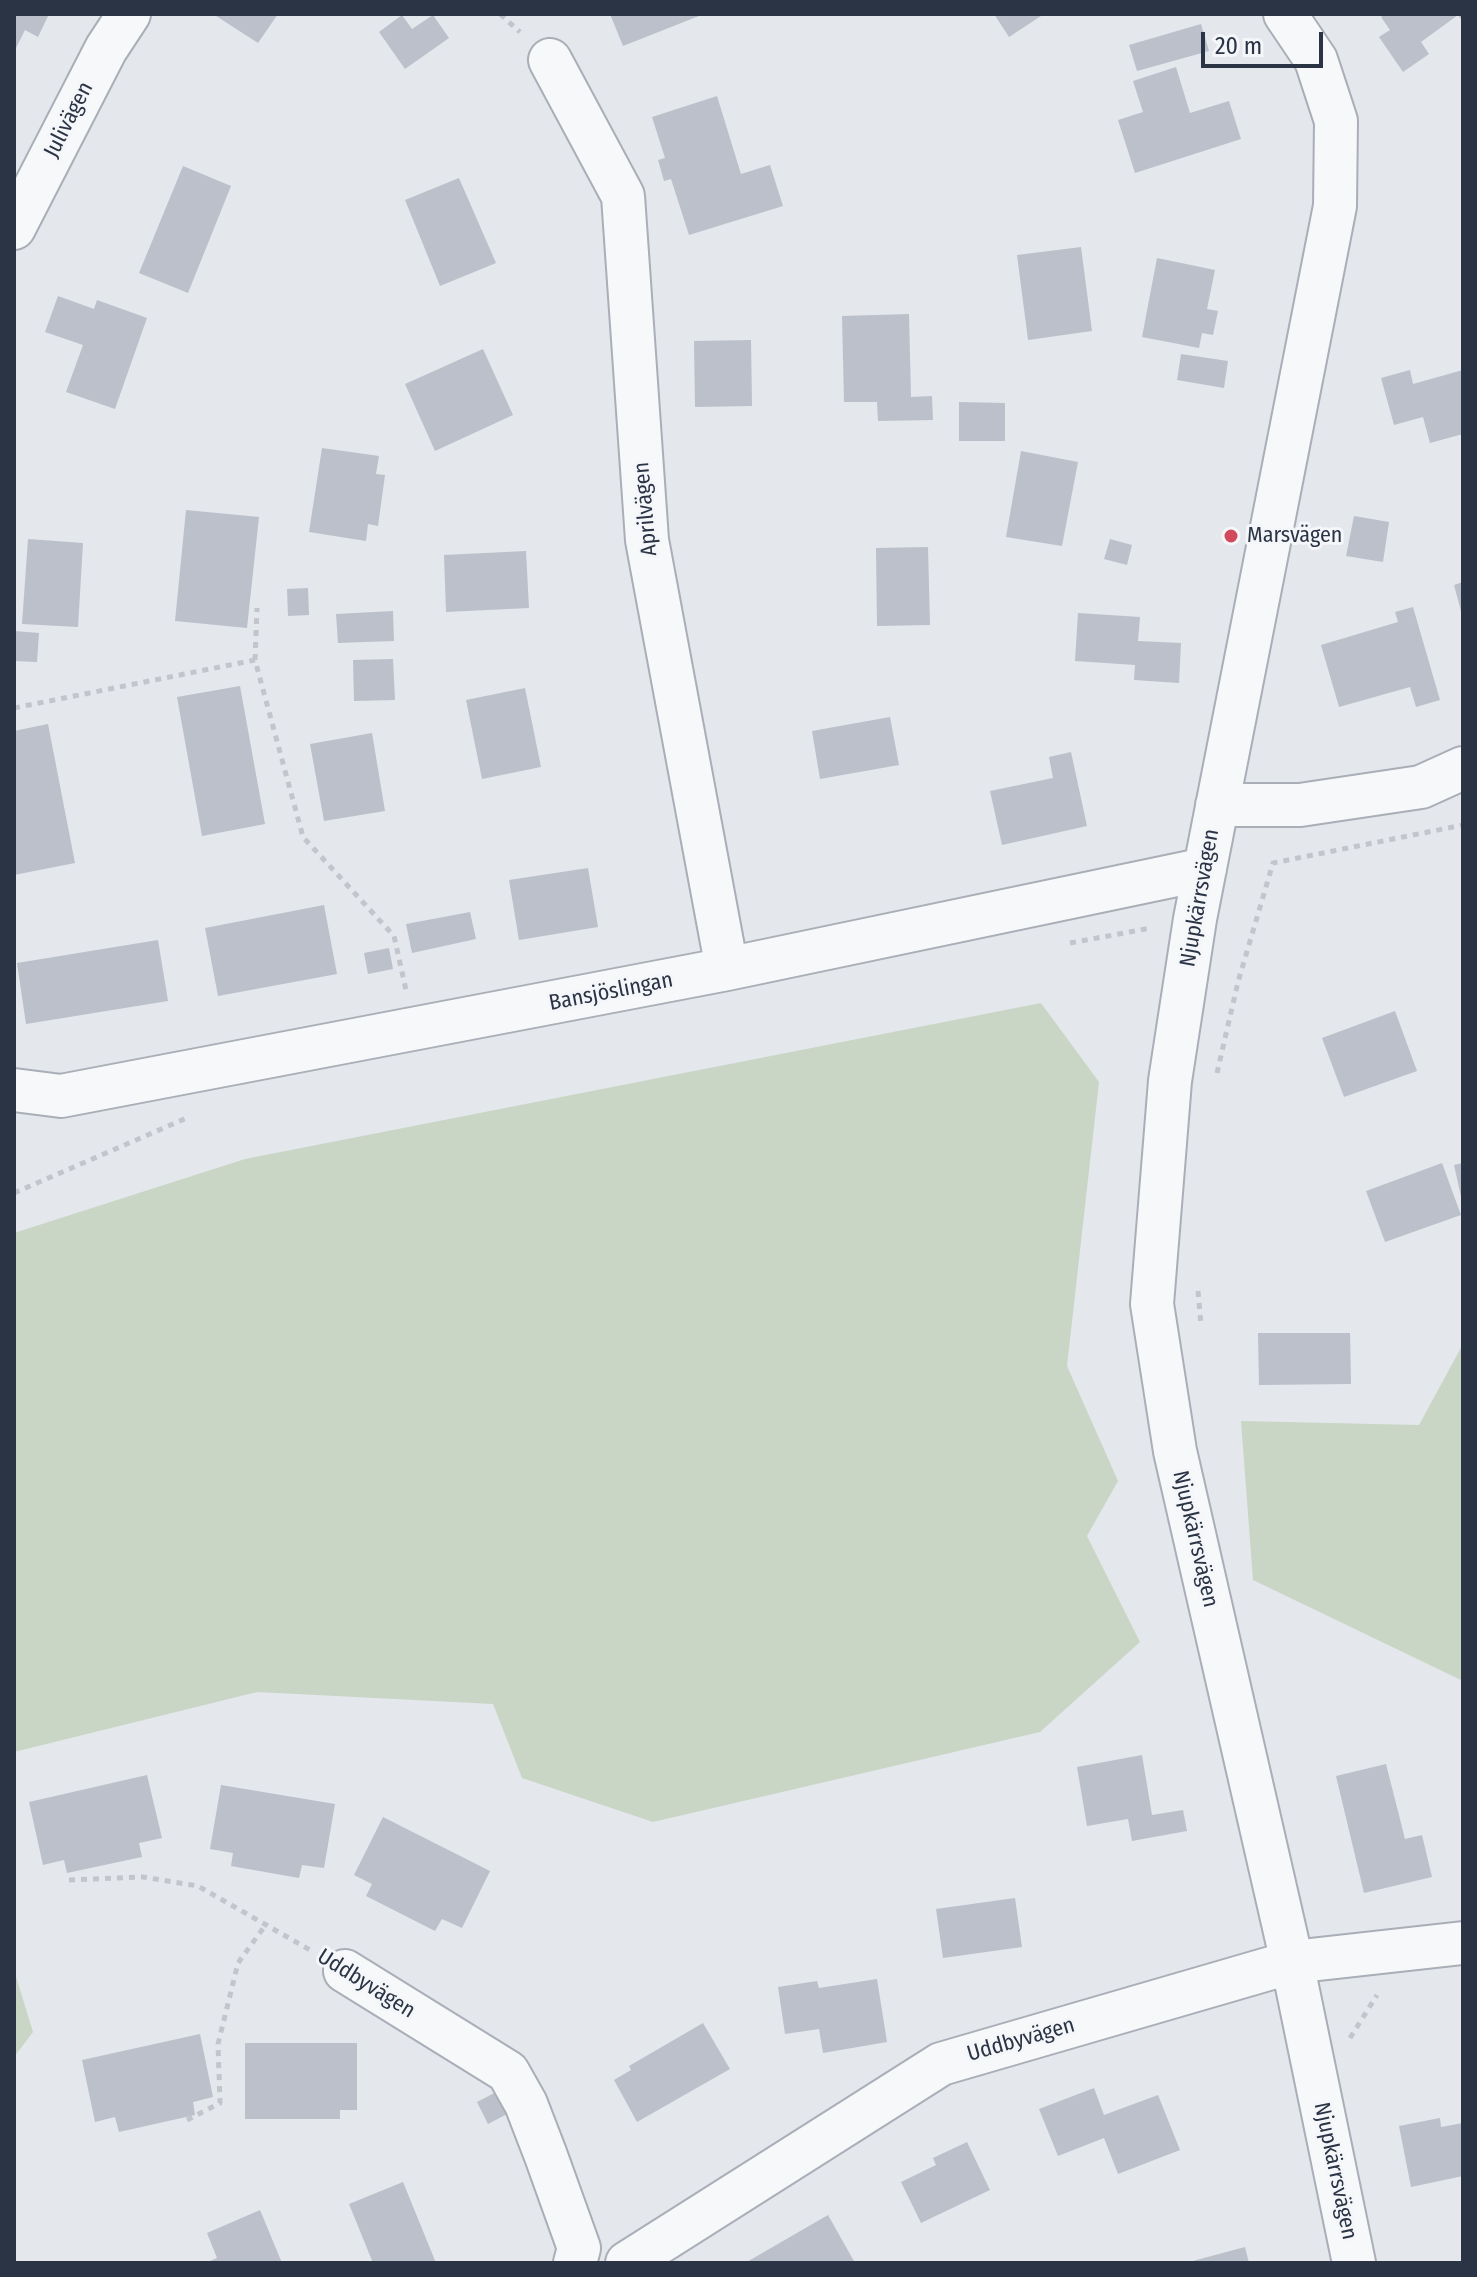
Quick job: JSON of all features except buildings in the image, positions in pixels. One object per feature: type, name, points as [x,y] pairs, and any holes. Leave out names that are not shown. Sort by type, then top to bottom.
[{"type":"street","name":"Julivägen","points":[[14,228],[106,49],[129,14]]},
{"type":"street","points":[[1285,14],[1316,60],[1336,121],[1335,206],[1217,805],[1300,805],[1421,787],[1463,768]]},
{"type":"street","name":"Aprilvägen","points":[[550,60],[623,196],[647,540],[727,969]]},
{"type":"street","name":"Njupkärrsvägen","points":[[1217,805],[1195,919],[1170,1081],[1152,1304],[1175,1451],[1292,1962],[1354,2263]]},
{"type":"street","name":"Bansjöslingan","points":[[14,1090],[61,1096],[727,969],[1205,869]]},
{"type":"street","name":"Uddbyvägen","points":[[627,2263],[941,2064],[1292,1962],[1463,1943]]},
{"type":"street","name":"Uddbyvägen","points":[[345,1971],[508,2072],[526,2104],[579,2248],[575,2263]]},
{"type":"path","points":[[257,608],[255,660],[303,837],[394,936],[415,1030]]},
{"type":"path","points":[[14,708],[255,660]]},
{"type":"path","points":[[1214,1087],[1238,982],[1273,863],[1463,825]]},
{"type":"path","points":[[1055,946],[1195,919]]},
{"type":"path","points":[[14,1193],[187,1118],[202,1115]]},
{"type":"path","points":[[1197,1282],[1201,1327]]},
{"type":"path","name":"Uddbyvägen","points":[[69,1880],[143,1877],[198,1886],[267,1923],[345,1971]]},
{"type":"path","points":[[187,2120],[220,2103],[218,2044],[238,1963],[267,1923]]},
{"type":"path","points":[[1347,2043],[1379,1992],[1373,1953]]},
{"type":"green space","points":[[1041,1003],[1099,1082],[1067,1366],[1118,1481],[1087,1536],[1140,1642],[1040,1732],[653,1822],[522,1778],[493,1704],[257,1692],[14,1752],[14,1233],[245,1159]]},
{"type":"green space","points":[[1463,1344],[1463,1681],[1253,1580],[1241,1421],[1419,1425]]},
{"type":"green space","points":[[14,1970],[33,2032],[14,2057]]},
{"type":"place","name":"Marsvägen","points":[[1231,536]]}]
